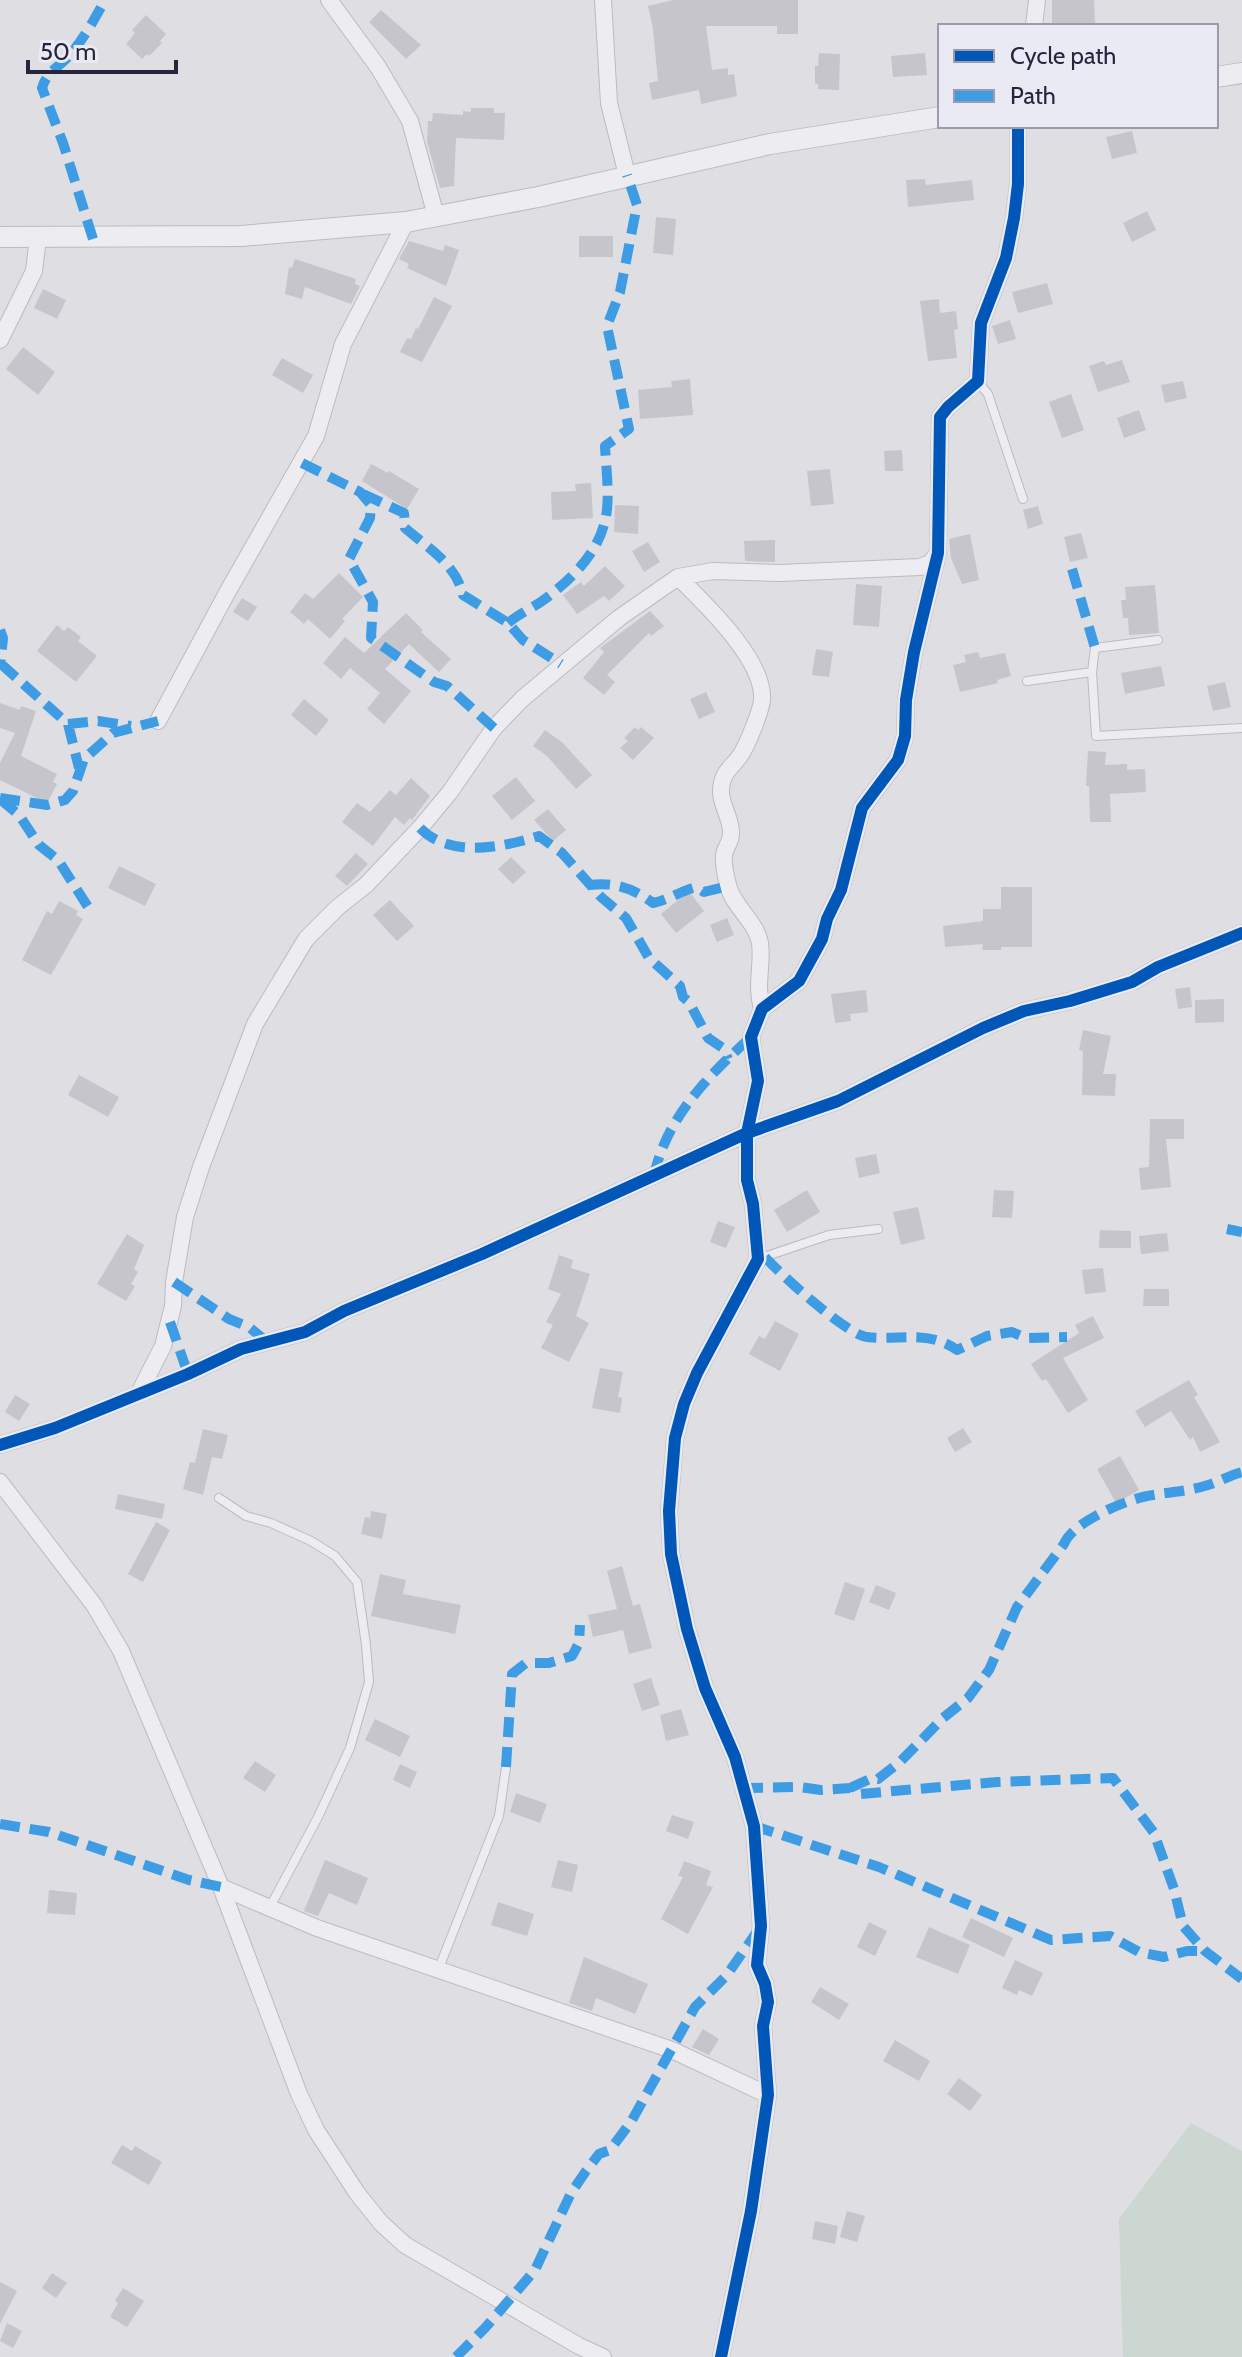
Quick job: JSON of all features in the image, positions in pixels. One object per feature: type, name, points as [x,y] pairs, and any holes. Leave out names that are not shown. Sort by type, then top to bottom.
[{"type":"street","points":[[329,0],[378,67],[410,121],[436,216]]},
{"type":"street","points":[[603,0],[609,103],[627,175]]},
{"type":"street","points":[[1034,24],[1037,0]]},
{"type":"street","points":[[1218,77],[1242,73]]},
{"type":"street","points":[[0,237],[241,236],[406,222],[538,197],[770,144],[938,117]]},
{"type":"street","points":[[721,2357],[751,2211],[768,2095],[763,2026],[768,2002],[757,1965],[761,1926],[754,1826],[735,1757],[705,1688],[687,1629],[671,1554],[669,1511],[675,1438],[684,1404],[758,1259],[753,1204],[747,1180],[747,1133],[758,1081],[751,1037],[762,1009],[799,981],[822,939],[827,919],[841,890],[862,808],[898,760],[905,736],[906,700],[914,652],[938,553],[940,417],[978,381],[981,323],[1006,258],[1014,218],[1018,184],[1018,128]]},
{"type":"street","points":[[158,721],[316,436],[343,344],[406,222]]},
{"type":"street","points":[[0,340],[34,271],[38,238]]},
{"type":"street","points":[[139,1393],[163,1346],[173,1306],[185,1217],[255,1024],[306,939],[366,885],[420,828],[450,792],[494,728],[522,699],[619,618],[678,577],[713,571],[780,573],[920,567],[930,563],[938,553]]},
{"type":"street","points":[[678,577],[728,627],[754,669],[762,699],[742,754],[731,764],[722,780],[721,796],[732,836],[724,855],[728,886],[733,900],[755,929],[760,944],[757,990],[762,1009]]},
{"type":"street","points":[[0,1445],[55,1428],[241,1349],[305,1332],[344,1311],[482,1254],[747,1133],[838,1101],[996,1022],[1024,1011],[1132,982],[1158,967],[1242,933]]},
{"type":"street","points":[[0,1482],[94,1605],[121,1651],[221,1887],[299,2094],[316,2130],[357,2193],[381,2223],[405,2245],[435,2265],[603,2357]]},
{"type":"street","points":[[221,1887],[317,1928],[672,2050],[768,2095]]},
{"type":"lane","points":[[978,381],[988,394],[1023,499]]},
{"type":"lane","points":[[1158,640],[1095,648],[1092,672],[1096,736],[1242,728]]},
{"type":"lane","points":[[1027,681],[1092,672]]},
{"type":"lane","points":[[758,1259],[829,1235],[878,1229]]},
{"type":"lane","points":[[219,1498],[246,1516],[311,1541],[335,1556],[357,1582],[366,1645],[369,1682],[350,1748],[318,1817],[270,1907]]},
{"type":"lane","points":[[439,1968],[499,1816],[506,1767]]},
{"type":"shaded area","points":[[1191,2123],[1242,2151],[1242,2357],[1123,2357],[1119,2219]]},
{"type":"building","points":[[673,0],[798,0],[798,34],[777,34],[777,26],[706,26],[712,70],[728,68],[728,75],[734,74],[737,96],[701,104],[699,90],[652,100],[649,83],[658,81],[648,6]]},
{"type":"building","points":[[1052,0],[1094,0],[1095,24],[1052,24]]},
{"type":"building","points":[[381,10],[421,45],[406,59],[369,22]]},
{"type":"building","points":[[146,15],[166,34],[160,41],[162,43],[142,59],[126,44],[135,33],[132,30]]},
{"type":"building","points":[[819,53],[840,54],[839,90],[818,89],[818,84],[815,84]]},
{"type":"building","points":[[925,53],[927,75],[893,77],[891,56]]},
{"type":"building","points":[[471,108],[494,108],[494,113],[505,113],[504,140],[456,138],[454,186],[440,188],[427,142],[428,121],[432,121],[433,113],[463,115],[463,111],[471,112]]},
{"type":"building","points":[[1132,131],[1137,153],[1112,159],[1106,137]]},
{"type":"building","points":[[925,179],[926,185],[972,180],[974,200],[908,207],[906,180]]},
{"type":"building","points":[[1147,211],[1156,230],[1132,242],[1123,223]]},
{"type":"building","points":[[656,217],[676,219],[673,255],[653,253]]},
{"type":"building","points":[[579,236],[613,236],[613,257],[579,257]]},
{"type":"building","points":[[409,241],[443,251],[445,245],[459,250],[446,286],[407,268],[409,264],[399,259]]},
{"type":"building","points":[[295,259],[356,279],[355,284],[360,286],[351,304],[305,287],[302,299],[285,294],[289,267],[292,268]]},
{"type":"building","points":[[1047,283],[1053,304],[1018,313],[1012,292]]},
{"type":"building","points":[[43,289],[66,300],[57,319],[34,308]]},
{"type":"building","points":[[434,297],[452,306],[422,362],[400,352],[407,338],[411,339],[418,329]]},
{"type":"building","points":[[939,299],[940,313],[956,311],[958,329],[954,330],[957,358],[928,361],[920,301]]},
{"type":"building","points":[[1010,320],[1016,339],[998,344],[992,326]]},
{"type":"building","points":[[23,347],[55,372],[38,395],[6,369]]},
{"type":"building","points":[[282,358],[313,375],[303,393],[272,375]]},
{"type":"building","points":[[1122,360],[1130,382],[1098,392],[1089,366]]},
{"type":"building","points":[[690,379],[693,415],[640,419],[638,390],[672,387],[671,381]]},
{"type":"building","points":[[1183,381],[1187,398],[1165,403],[1161,385]]},
{"type":"building","points":[[1071,394],[1084,430],[1062,438],[1049,402]]},
{"type":"building","points":[[1139,410],[1146,430],[1124,438],[1117,418]]},
{"type":"building","points":[[902,450],[903,471],[885,471],[884,451]]},
{"type":"building","points":[[371,464],[419,489],[407,509],[362,481]]},
{"type":"building","points":[[830,469],[834,504],[811,506],[807,471]]},
{"type":"building","points":[[591,483],[593,518],[552,520],[551,492],[576,491],[575,484]]},
{"type":"building","points":[[615,505],[639,506],[638,534],[614,532]]},
{"type":"building","points":[[1038,506],[1043,524],[1028,529],[1023,510]]},
{"type":"building","points":[[1081,533],[1088,558],[1070,562],[1064,537]]},
{"type":"building","points":[[970,534],[979,580],[962,584],[951,558],[949,539]]},
{"type":"building","points":[[775,540],[775,562],[745,561],[744,541]]},
{"type":"building","points":[[648,542],[660,562],[644,572],[632,551]]},
{"type":"building","points":[[605,566],[625,586],[609,601],[604,596],[577,614],[563,595],[581,582],[584,586]]},
{"type":"building","points":[[339,573],[363,597],[342,619],[345,621],[330,639],[308,619],[304,624],[290,612],[305,593],[313,599]]},
{"type":"building","points":[[856,584],[882,586],[879,627],[853,625]]},
{"type":"building","points":[[1155,585],[1159,633],[1129,635],[1128,618],[1123,618],[1121,600],[1126,600],[1125,587]]},
{"type":"building","points":[[242,598],[257,607],[248,621],[233,612]]},
{"type":"building","points":[[650,611],[664,626],[651,636],[649,633],[607,675],[615,682],[604,695],[583,678],[604,652],[600,648]]},
{"type":"building","points":[[406,613],[423,630],[421,632],[451,659],[439,672],[409,644],[385,669],[411,691],[384,724],[367,709],[380,693],[350,668],[341,679],[323,663],[345,637],[364,653]]},
{"type":"building","points":[[57,625],[64,631],[68,627],[81,637],[78,641],[97,656],[76,682],[37,651]]},
{"type":"building","points":[[816,649],[833,652],[829,677],[812,675]]},
{"type":"building","points":[[978,652],[980,658],[1005,653],[1011,676],[997,680],[998,683],[960,692],[953,665],[966,662],[964,655]]},
{"type":"building","points":[[1161,666],[1165,686],[1125,694],[1121,673]]},
{"type":"building","points":[[1225,682],[1231,707],[1213,711],[1207,686]]},
{"type":"building","points":[[706,692],[715,712],[699,719],[690,699]]},
{"type":"building","points":[[304,699],[329,720],[316,736],[291,715]]},
{"type":"building","points":[[0,703],[20,710],[21,706],[36,711],[21,756],[57,774],[53,782],[57,784],[47,803],[0,780],[0,763],[15,733],[0,728]]},
{"type":"building","points":[[635,727],[638,730],[641,727],[654,738],[633,760],[620,748],[628,741],[624,738]]},
{"type":"building","points":[[545,730],[563,743],[592,775],[576,789],[547,756],[533,746]]},
{"type":"building","points":[[1088,751],[1106,752],[1105,765],[1127,764],[1127,770],[1145,769],[1146,792],[1110,794],[1111,822],[1090,822],[1089,786],[1086,786]]},
{"type":"building","points":[[516,777],[535,801],[512,820],[492,796]]},
{"type":"building","points":[[411,778],[430,796],[412,820],[410,818],[404,825],[395,817],[373,846],[342,822],[357,803],[370,812],[390,790],[396,795]]},
{"type":"building","points":[[548,809],[566,830],[553,841],[534,820]]},
{"type":"building","points":[[356,853],[368,864],[347,886],[335,876]]},
{"type":"building","points":[[511,857],[526,872],[513,884],[498,869]]},
{"type":"building","points":[[119,866],[156,884],[145,906],[108,888]]},
{"type":"building","points":[[1001,887],[1032,887],[1032,947],[982,950],[983,944],[945,947],[943,926],[983,921],[983,909],[1001,909]]},
{"type":"building","points":[[689,891],[704,911],[676,933],[661,914]]},
{"type":"building","points":[[390,900],[414,926],[397,941],[373,915]]},
{"type":"building","points":[[59,901],[78,911],[76,915],[83,919],[51,975],[22,960],[47,911],[52,914]]},
{"type":"building","points":[[727,918],[734,935],[717,942],[710,925]]},
{"type":"building","points":[[1190,987],[1192,1007],[1178,1009],[1175,989]]},
{"type":"building","points":[[866,990],[868,1012],[850,1014],[851,1021],[835,1023],[831,994]]},
{"type":"building","points":[[1224,999],[1224,1022],[1195,1023],[1195,1000]]},
{"type":"building","points":[[1083,1030],[1111,1036],[1103,1074],[1116,1074],[1115,1096],[1082,1095],[1083,1051],[1079,1050]]},
{"type":"building","points":[[79,1075],[119,1097],[108,1117],[68,1095]]},
{"type":"building","points":[[1150,1119],[1184,1119],[1184,1139],[1166,1139],[1171,1187],[1141,1190],[1139,1168],[1149,1167]]},
{"type":"building","points":[[876,1154],[880,1173],[859,1178],[855,1158]]},
{"type":"building","points":[[807,1190],[820,1212],[787,1232],[774,1210]]},
{"type":"building","points":[[994,1190],[1014,1191],[1012,1218],[992,1217]]},
{"type":"building","points":[[918,1207],[925,1239],[901,1245],[893,1212]]},
{"type":"building","points":[[718,1221],[735,1227],[726,1248],[710,1242]]},
{"type":"building","points":[[1100,1230],[1131,1231],[1131,1248],[1099,1248]]},
{"type":"building","points":[[1167,1233],[1169,1251],[1141,1254],[1139,1236]]},
{"type":"building","points":[[127,1234],[144,1245],[134,1269],[138,1272],[131,1284],[135,1286],[126,1301],[97,1284]]},
{"type":"building","points":[[559,1255],[573,1260],[571,1268],[590,1274],[576,1316],[589,1323],[569,1362],[541,1348],[553,1325],[546,1322],[561,1294],[548,1289]]},
{"type":"building","points":[[1103,1268],[1106,1292],[1085,1294],[1082,1270]]},
{"type":"building","points":[[1144,1289],[1169,1289],[1169,1306],[1143,1306]]},
{"type":"building","points":[[1093,1316],[1104,1338],[1063,1358],[1088,1400],[1068,1413],[1046,1379],[1042,1381],[1031,1364],[1079,1333],[1075,1325]]},
{"type":"building","points":[[775,1321],[799,1334],[780,1371],[749,1354],[759,1336],[765,1339]]},
{"type":"building","points":[[600,1368],[623,1372],[618,1397],[622,1398],[620,1413],[592,1408]]},
{"type":"building","points":[[1189,1380],[1198,1395],[1194,1397],[1220,1442],[1200,1452],[1193,1437],[1190,1440],[1171,1411],[1145,1427],[1135,1411]]},
{"type":"building","points":[[15,1395],[30,1404],[19,1421],[5,1412]]},
{"type":"building","points":[[963,1428],[972,1442],[955,1452],[947,1438]]},
{"type":"building","points":[[203,1429],[228,1435],[222,1459],[212,1457],[203,1495],[183,1489],[190,1462],[195,1463]]},
{"type":"building","points":[[1120,1456],[1139,1490],[1116,1503],[1097,1469]]},
{"type":"building","points":[[118,1494],[165,1504],[162,1519],[115,1509]]},
{"type":"building","points":[[371,1511],[387,1514],[382,1539],[361,1534],[365,1517],[370,1518]]},
{"type":"building","points":[[156,1522],[170,1530],[143,1582],[128,1574]]},
{"type":"building","points":[[622,1566],[633,1606],[640,1604],[652,1648],[629,1654],[623,1630],[593,1637],[588,1615],[617,1609],[607,1571]]},
{"type":"building","points":[[380,1574],[406,1580],[403,1594],[461,1605],[455,1634],[371,1616]]},
{"type":"building","points":[[845,1582],[865,1589],[854,1621],[834,1614]]},
{"type":"building","points":[[876,1585],[896,1593],[889,1610],[869,1602]]},
{"type":"building","points":[[651,1678],[660,1705],[642,1711],[633,1684]]},
{"type":"building","points":[[681,1709],[689,1735],[666,1741],[660,1715]]},
{"type":"building","points":[[375,1719],[410,1736],[400,1757],[365,1740]]},
{"type":"building","points":[[255,1761],[276,1775],[265,1792],[243,1778]]},
{"type":"building","points":[[400,1764],[417,1772],[410,1788],[393,1780]]},
{"type":"building","points":[[516,1793],[547,1804],[540,1823],[510,1812]]},
{"type":"building","points":[[672,1815],[694,1822],[688,1839],[666,1831]]},
{"type":"building","points":[[325,1860],[368,1878],[357,1905],[329,1893],[318,1916],[304,1911]]},
{"type":"building","points":[[558,1860],[578,1865],[572,1892],[551,1887]]},
{"type":"building","points":[[684,1861],[711,1871],[706,1885],[713,1887],[688,1934],[661,1919],[683,1877],[678,1876]]},
{"type":"building","points":[[49,1890],[77,1893],[75,1915],[47,1913]]},
{"type":"building","points":[[498,1902],[534,1914],[527,1936],[491,1925]]},
{"type":"building","points":[[971,1918],[1013,1938],[1004,1957],[962,1937]]},
{"type":"building","points":[[869,1922],[887,1931],[875,1956],[857,1947]]},
{"type":"building","points":[[929,1927],[970,1945],[958,1974],[916,1957]]},
{"type":"building","points":[[584,1957],[648,1984],[635,2014],[596,1998],[592,2011],[569,2003]]},
{"type":"building","points":[[1015,1960],[1043,1973],[1032,1996],[1019,1990],[1017,1995],[1002,1988]]},
{"type":"building","points":[[820,1987],[849,2004],[839,2020],[811,2002]]},
{"type":"building","points":[[703,2029],[719,2039],[709,2055],[692,2047]]},
{"type":"building","points":[[895,2040],[930,2061],[919,2081],[883,2061]]},
{"type":"building","points":[[959,2078],[982,2095],[970,2111],[947,2094]]},
{"type":"building","points":[[122,2145],[132,2151],[135,2146],[162,2162],[149,2185],[111,2163]]},
{"type":"building","points":[[847,2211],[865,2216],[857,2242],[840,2237]]},
{"type":"building","points":[[815,2221],[838,2226],[835,2244],[812,2239]]},
{"type":"building","points":[[52,2273],[67,2283],[56,2298],[42,2288]]},
{"type":"building","points":[[0,2282],[17,2291],[0,2324]]},
{"type":"building","points":[[123,2288],[144,2301],[127,2327],[110,2317]]},
{"type":"building","points":[[7,2323],[22,2331],[13,2348],[0,2341]]},
{"type":"marked path","points":[[93,239],[42,88],[49,75],[77,45],[105,0]]},
{"type":"marked path","points":[[508,623],[566,581],[593,549],[600,537],[607,509],[605,446],[629,429],[607,326],[620,292],[637,205],[627,175]]},
{"type":"marked path","points":[[302,463],[360,492],[371,505],[370,518],[349,559],[373,602],[371,638],[434,682],[447,686],[494,728]]},
{"type":"marked path","points":[[363,494],[404,513],[405,528],[448,565],[463,595],[508,623],[523,640],[561,664]]},
{"type":"marked path","points":[[1072,569],[1095,648]]},
{"type":"marked path","points":[[0,630],[3,638],[0,667]]},
{"type":"marked path","points":[[1,664],[68,724],[79,768]]},
{"type":"marked path","points":[[68,724],[98,721],[131,726]]},
{"type":"marked path","points":[[0,798],[47,805],[65,800],[73,791],[84,759],[113,733],[158,721]]},
{"type":"marked path","points":[[0,799],[19,815],[39,845],[58,860],[90,910]]},
{"type":"marked path","points":[[420,828],[432,838],[461,847],[509,844],[539,836],[562,853],[601,897],[626,918],[649,958],[680,986],[683,997],[689,1002],[708,1038],[723,1048],[728,1059]]},
{"type":"marked path","points":[[590,885],[623,887],[653,903],[696,887],[704,892],[728,886]]},
{"type":"marked path","points":[[654,1176],[668,1135],[691,1099],[751,1037]]},
{"type":"marked path","points":[[1227,1229],[1242,1232]]},
{"type":"marked path","points":[[765,1257],[830,1315],[857,1334],[867,1337],[924,1338],[957,1350],[987,1336],[1012,1332],[1026,1338],[1067,1337]]},
{"type":"marked path","points":[[174,1282],[229,1319],[249,1327],[266,1341]]},
{"type":"marked path","points":[[170,1322],[188,1374]]},
{"type":"marked path","points":[[850,1788],[872,1778],[878,1779],[968,1698],[989,1670],[1017,1607],[1078,1527],[1102,1512],[1130,1501],[1201,1487],[1242,1472]]},
{"type":"marked path","points":[[506,1767],[512,1674],[526,1663],[549,1663],[572,1656],[579,1643],[580,1625]]},
{"type":"marked path","points":[[743,1788],[850,1788],[860,1794],[997,1782],[1113,1778],[1154,1833],[1174,1889],[1183,1926],[1205,1951],[1242,1979]]},
{"type":"marked path","points":[[0,1824],[49,1832],[189,1880],[221,1887]]},
{"type":"marked path","points":[[754,1826],[879,1867],[1051,1940],[1110,1936],[1139,1952],[1164,1957],[1187,1951],[1205,1951]]},
{"type":"marked path","points":[[456,2357],[535,2270],[571,2193],[599,2154],[610,2150],[631,2122],[695,2007],[727,1975],[756,1933]]},
{"type":"cycle path","points":[[721,2357],[751,2211],[768,2095],[763,2026],[768,2002],[757,1965],[761,1926],[754,1826],[735,1757],[705,1688],[687,1629],[671,1554],[669,1511],[675,1438],[697,1373],[758,1259],[753,1204],[747,1180],[747,1133],[758,1081],[751,1037],[762,1009],[799,981],[822,939],[827,919],[841,890],[862,808],[898,760],[905,736],[906,700],[914,652],[938,553],[940,417],[978,381],[981,323],[1006,258],[1014,218],[1018,184],[1018,128]]},
{"type":"cycle path","points":[[0,1445],[55,1428],[241,1349],[305,1332],[344,1311],[482,1254],[747,1133],[838,1101],[983,1028],[1024,1011],[1132,982],[1158,967],[1242,933]]}]
